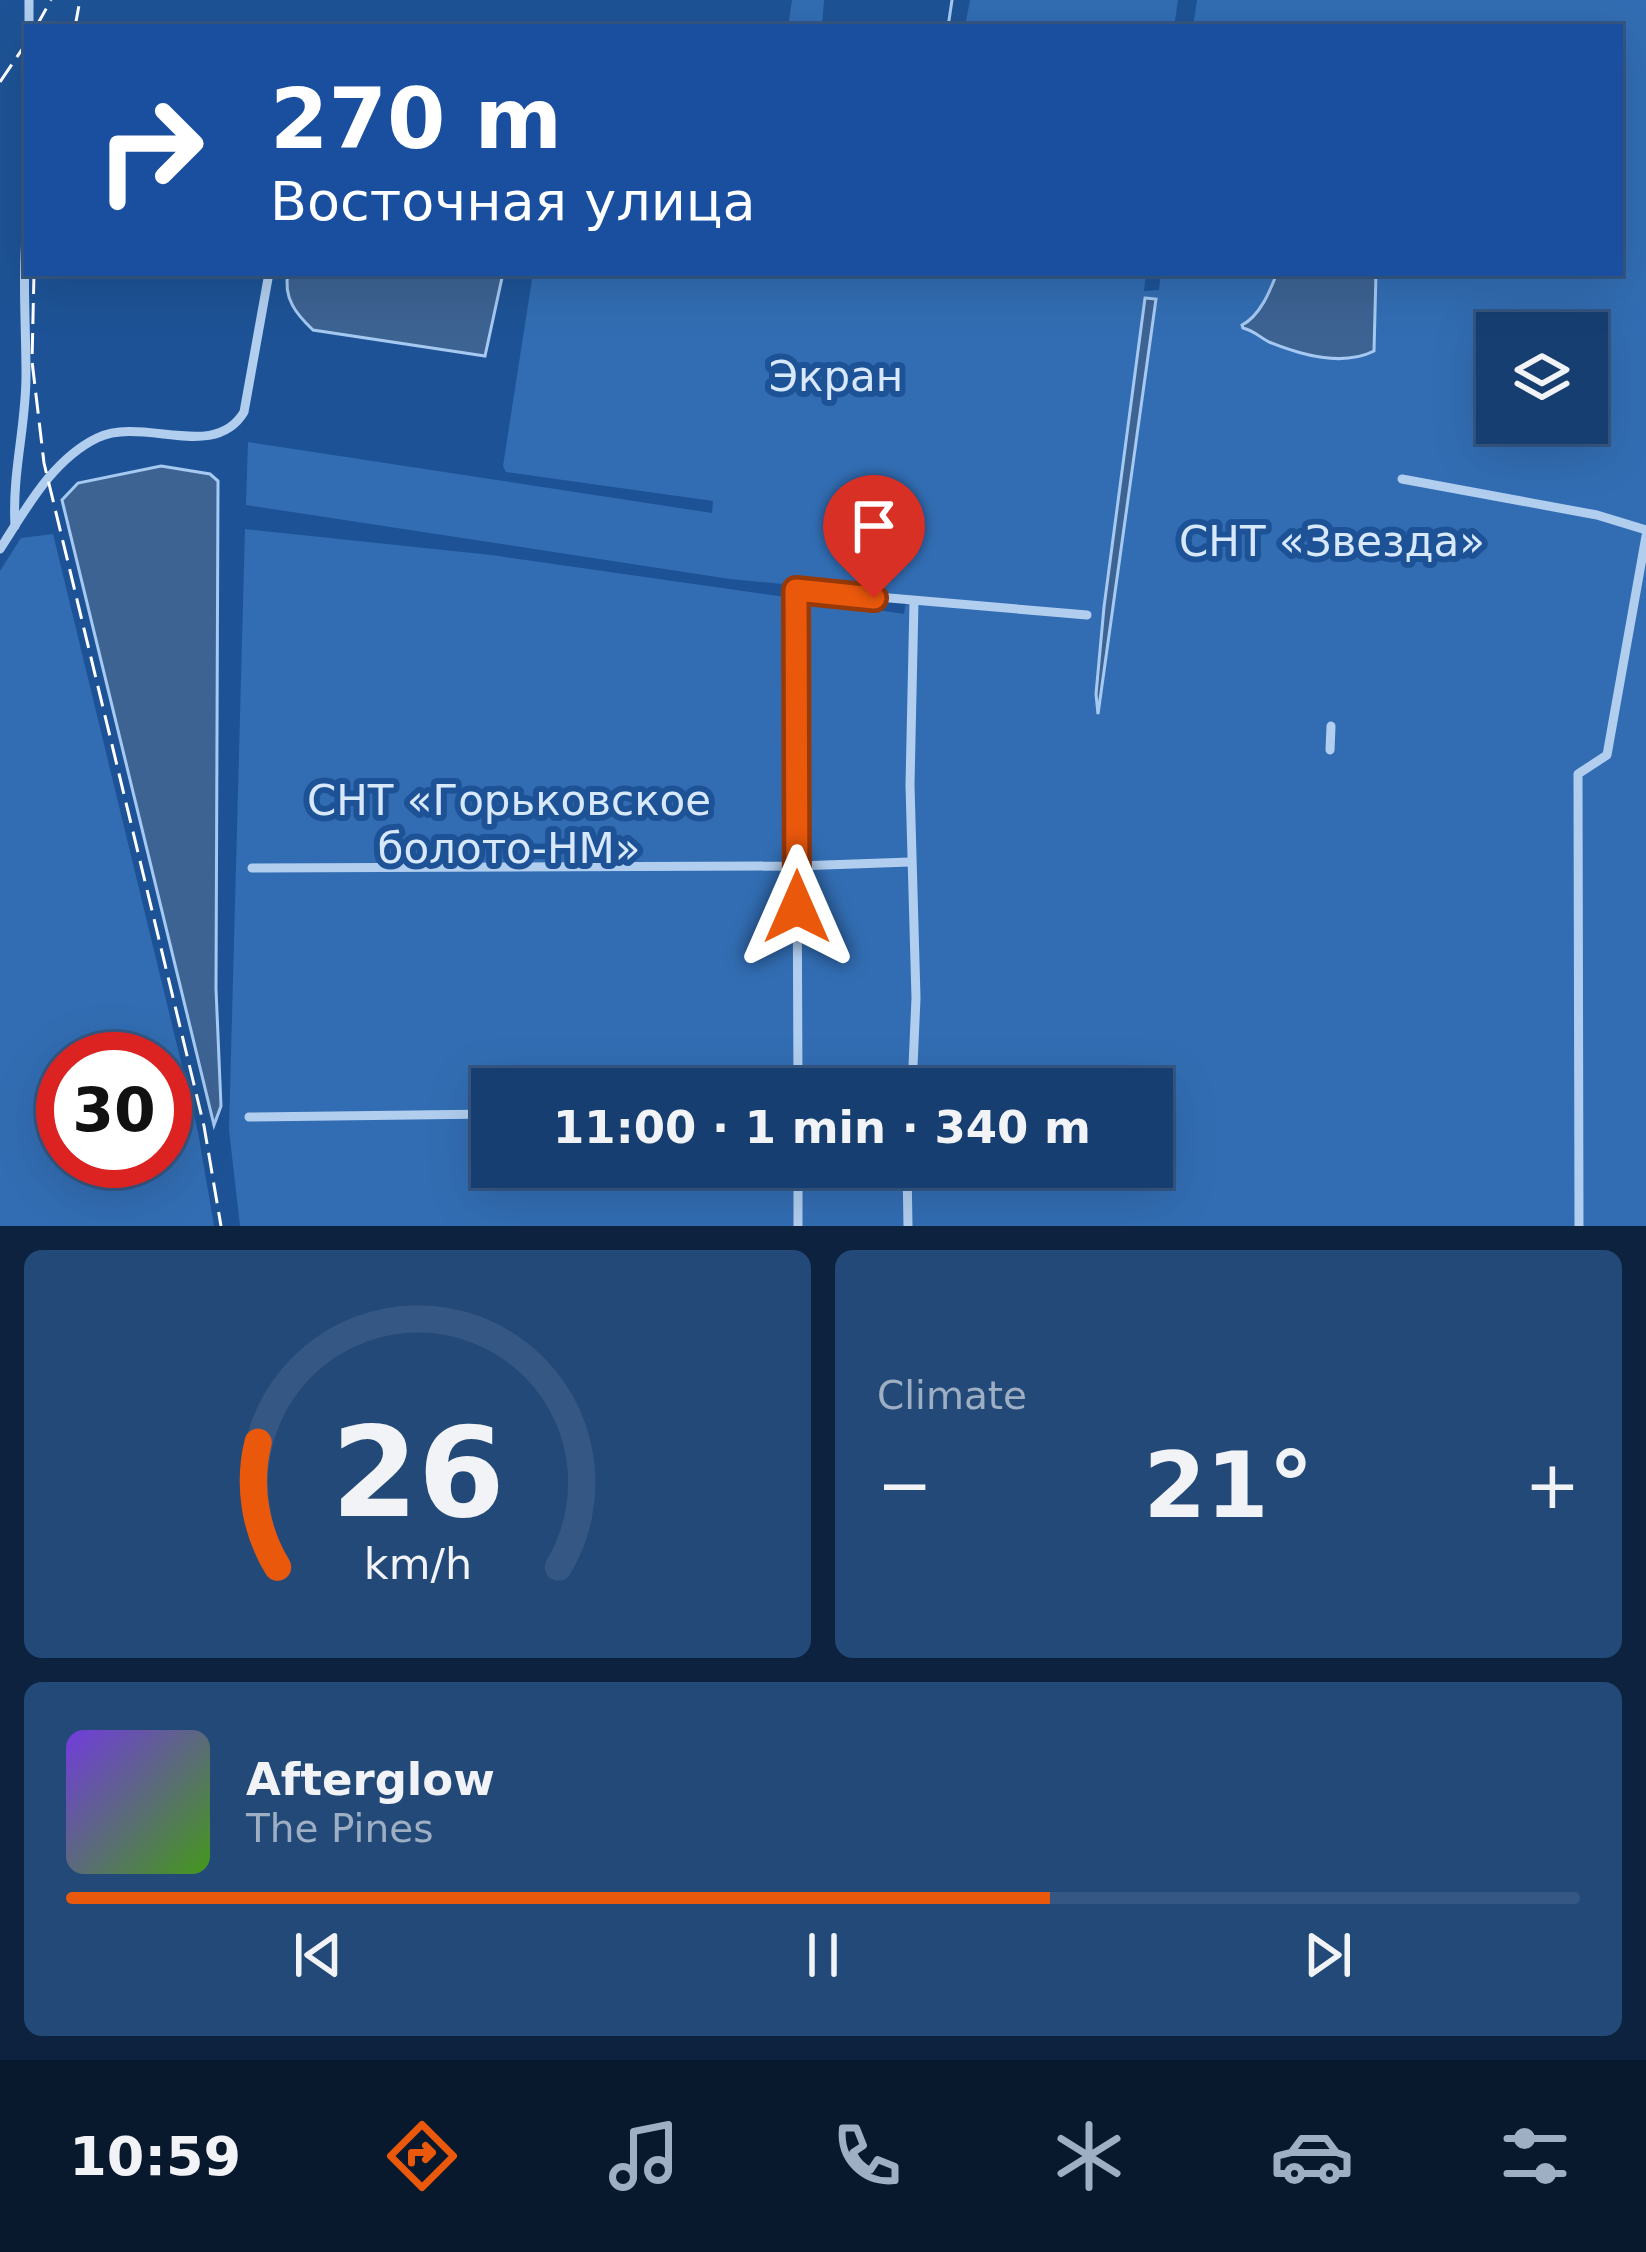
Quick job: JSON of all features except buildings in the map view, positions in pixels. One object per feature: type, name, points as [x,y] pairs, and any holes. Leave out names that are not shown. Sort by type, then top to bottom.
[{"type":"street","points":[[15,526],[13,483],[26,376],[24,254]]},
{"type":"street","points":[[0,549],[56,471],[101,436],[144,430],[208,437],[235,426],[244,412],[268,276]]},
{"type":"street","points":[[1402,479],[1597,515],[1646,533],[1607,755],[1578,774],[1579,1226]]},
{"type":"street","points":[[13,483],[28,506]]},
{"type":"street","points":[[798,1068],[796,590],[1088,615]]},
{"type":"street","points":[[914,601],[910,862],[914,1068]]},
{"type":"street","points":[[1330,750],[1331,726]]},
{"type":"street","points":[[252,868],[910,862]]},
{"type":"street","points":[[249,1117],[471,1114]]},
{"type":"street","points":[[798,1188],[798,1226]]},
{"type":"street","points":[[908,1188],[908,1226]]},
{"type":"green space","points":[[792,0],[824,0],[822,24],[788,24]]},
{"type":"green space","points":[[970,0],[1178,0],[1174,24],[966,24]]},
{"type":"green space","name":"СНТ «Горьковское болото-НМ»","points":[[1197,0],[1646,0],[1646,1226],[240,1226],[229,1130],[245,529],[491,555],[904,614],[907,596],[730,579],[246,505],[248,442],[712,513],[713,501],[506,472],[503,466],[533,276],[1146,276],[1144,291],[1159,290],[1161,276],[1623,276],[1623,24],[1193,24]]},
{"type":"green space","points":[[53,534],[174,1032],[36,1032],[36,1188],[192,1188],[192,1107],[214,1226],[0,1226],[0,571],[21,538]]},
{"type":"shaded area","points":[[288,276],[502,276],[485,356],[313,330],[292,305]]},
{"type":"shaded area","points":[[1276,276],[1376,276],[1374,351],[1349,358],[1322,357],[1269,342],[1242,325],[1264,302]]},
{"type":"shaded area","points":[[1145,298],[1156,299],[1098,714],[1104,607]]},
{"type":"shaded area","points":[[161,466],[210,474],[218,481],[216,989],[221,1106],[214,1125],[62,500],[78,483]]},
{"type":"waterway","points":[[948,24],[952,0]]},
{"type":"railway","points":[[38,24],[51,0]]},
{"type":"railway","points":[[76,24],[80,0]]},
{"type":"railway","points":[[0,82],[24,46]]},
{"type":"railway","points":[[34,276],[32,361],[44,463],[204,1126],[221,1226]]},
{"type":"route","points":[[797,907],[796,590],[874,598]]},
{"type":"park label","name":"Экран","points":[[836,376]]},
{"type":"park label","name":"СНТ «Звезда»","points":[[1332,541]]}]
